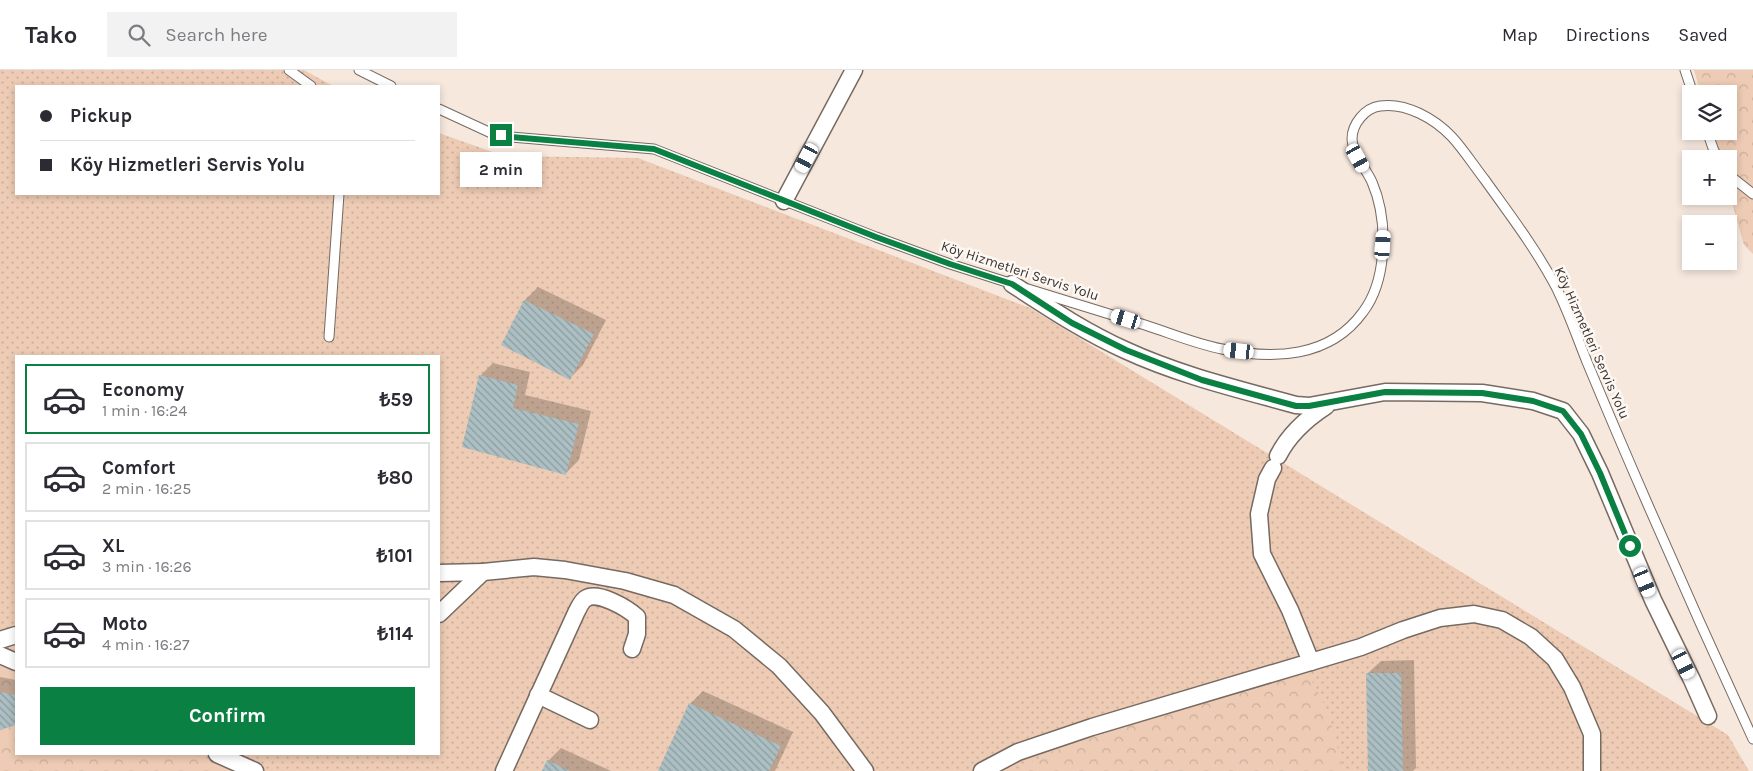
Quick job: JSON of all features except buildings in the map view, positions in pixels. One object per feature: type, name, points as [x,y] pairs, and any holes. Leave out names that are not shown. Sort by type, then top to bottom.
[{"type":"street","points":[[784,201],[854,70]]},
{"type":"street","points":[[1012,284],[1072,323],[1126,350],[1202,380],[1296,406],[1309,406],[1385,392],[1482,393],[1533,401],[1563,411],[1581,434],[1600,473],[1653,600],[1708,716]]},
{"type":"street","points":[[1311,662],[1290,610],[1262,554],[1259,514],[1267,479],[1284,444],[1305,420],[1330,402]]},
{"type":"street","points":[[440,573],[483,572],[534,567],[566,570],[625,581],[674,594],[734,629],[779,666],[822,713],[865,771]]},
{"type":"street","points":[[440,613],[483,572]]},
{"type":"street","points":[[504,771],[576,613],[584,600],[592,596],[599,597],[620,606],[637,617],[637,634],[632,649]]},
{"type":"street","points":[[982,771],[1018,752],[1092,727],[1361,647],[1440,618],[1474,614],[1502,620],[1531,637],[1555,659],[1568,680],[1592,734],[1592,771]]},
{"type":"street","points":[[0,640],[15,635]]},
{"type":"street","points":[[0,655],[15,662]]},
{"type":"street","points":[[538,695],[590,720]]},
{"type":"street","points":[[220,755],[255,771]]},
{"type":"lane","points":[[288,70],[310,85]]},
{"type":"lane","points":[[359,70],[389,85]]},
{"type":"lane","points":[[1685,70],[1690,85]]},
{"type":"lane","name":"Köy Hizmetleri Servis Yolu","points":[[440,109],[491,133],[511,137],[654,149],[950,264],[1222,349],[1272,354],[1314,349],[1344,332],[1364,311],[1374,291],[1382,259],[1384,231],[1379,203],[1372,182],[1358,158],[1352,140],[1355,124],[1365,113],[1378,106],[1395,106],[1416,111],[1433,121],[1452,137],[1524,233],[1556,288],[1644,498],[1753,739]]},
{"type":"lane","points":[[1737,181],[1753,194]]},
{"type":"lane","points":[[329,337],[339,195]]},
{"type":"green space","points":[[0,70],[304,70],[331,85],[15,85],[15,195],[440,195],[440,133],[504,156],[638,158],[1030,308],[1728,735],[1749,771],[0,771]]},
{"type":"green space","points":[[1694,70],[1753,70],[1753,254],[1744,245],[1733,205],[1737,205],[1737,150],[1716,150],[1714,140],[1737,140],[1737,85],[1698,85]]},
{"type":"green space","points":[[0,664],[15,672],[15,755],[194,755],[229,771],[0,771]]},
{"type":"green space","points":[[1308,675],[1326,709],[1342,771],[1013,771],[1062,748],[1197,703],[1267,683]]},
{"type":"route","points":[[501,135],[654,149],[876,237],[1012,284],[1072,323],[1126,350],[1202,380],[1296,406],[1309,406],[1385,392],[1482,393],[1533,401],[1563,411],[1581,434],[1600,473],[1630,546]]}]
